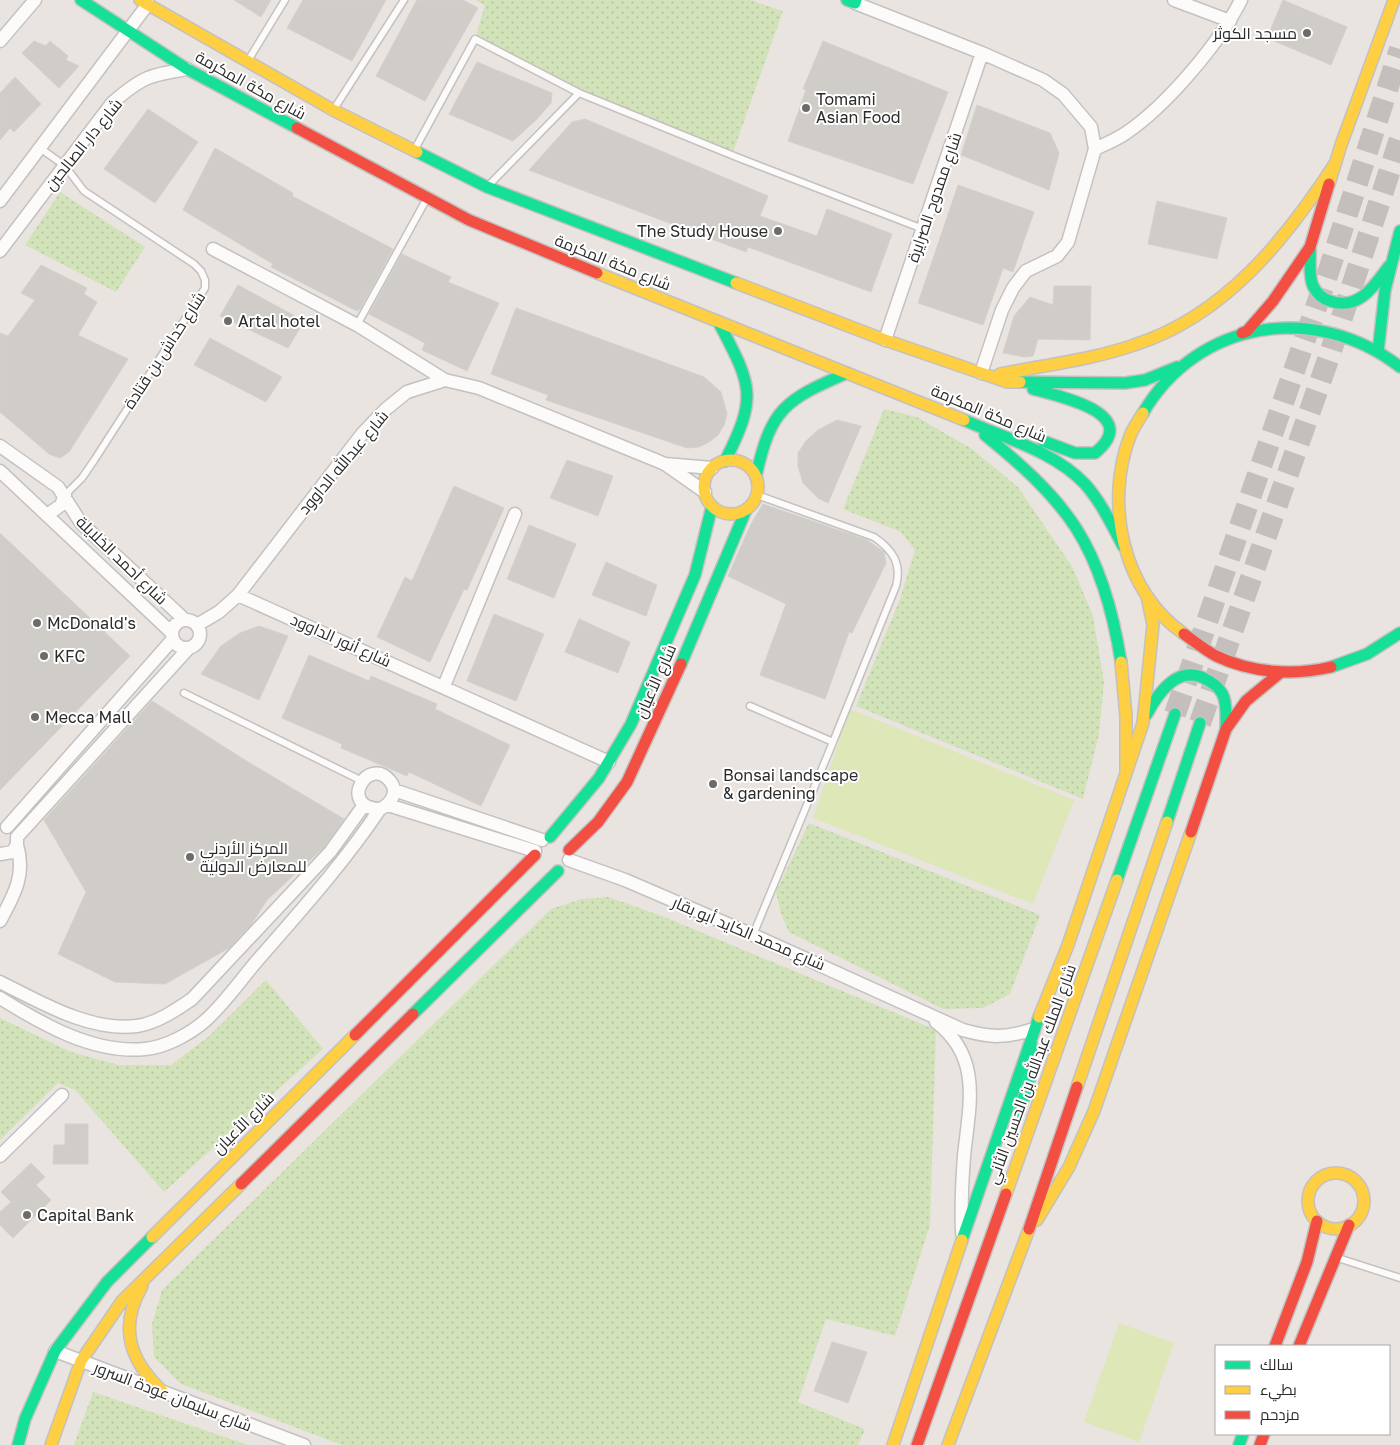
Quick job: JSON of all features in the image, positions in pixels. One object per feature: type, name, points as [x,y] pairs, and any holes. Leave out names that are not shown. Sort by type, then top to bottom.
[{"type":"main road","name":"شارع مكة المكرمة","points":[[81,0],[187,68],[468,220],[719,323],[910,397],[1013,440],[1068,467],[1082,480],[1100,502],[1123,546]]},
{"type":"main road","points":[[1394,0],[1336,162],[1310,247],[1273,301],[1247,331],[1202,350],[1177,367],[1154,391],[1137,418],[1124,449],[1118,481],[1117,513],[1123,546],[1133,572],[1147,596],[1170,623],[1205,650],[1229,661],[1254,668],[1281,672],[1318,670],[1339,665],[1380,647],[1400,633]]},
{"type":"main road","name":"شارع مكة المكرمة","points":[[144,2],[247,63],[333,110],[487,187],[885,340],[1007,382],[1125,383],[1145,380],[1177,367]]},
{"type":"main road","points":[[986,375],[1123,349],[1173,330],[1220,297],[1256,266],[1307,208],[1336,162]]},
{"type":"main road","points":[[1378,352],[1378,332],[1389,266],[1400,231]]},
{"type":"main road","points":[[1310,247],[1312,284],[1325,299],[1337,304],[1352,304],[1360,300],[1389,266]]},
{"type":"main road","points":[[719,323],[743,369],[750,396],[746,418],[725,461]]},
{"type":"main road","points":[[1229,337],[1254,330],[1280,327],[1306,328],[1331,332],[1355,340],[1378,352],[1400,367]]},
{"type":"main road","points":[[756,476],[743,463],[725,461],[712,468],[707,475],[704,492],[712,506],[729,514],[746,510],[753,504],[758,495],[756,476],[762,446],[772,421],[782,407],[795,395],[847,373]]},
{"type":"main road","points":[[910,397],[1076,453],[1095,453],[1104,443],[1110,425],[1107,418],[1095,408],[1007,382]]},
{"type":"main road","points":[[969,423],[1007,453],[1042,487],[1074,525],[1097,571],[1116,624],[1124,681],[1127,727],[1126,774]]},
{"type":"main road","name":"شارع الأعيان","points":[[546,838],[609,762],[631,724],[662,656],[695,574],[712,506]]},
{"type":"main road","name":"شارع الأعيان","points":[[569,855],[602,816],[627,782],[670,691],[712,586],[746,510]]},
{"type":"main road","points":[[1143,723],[1153,625],[1147,596]]},
{"type":"main road","points":[[1028,1232],[1052,1198],[1074,1159],[1103,1089],[1226,729],[1246,701],[1281,672]]},
{"type":"main road","points":[[893,1445],[1033,1035],[1068,945],[1143,723],[1155,697],[1173,679],[1185,674],[1200,676],[1214,684],[1225,699],[1226,729]]},
{"type":"main road","name":"شارع الملك عبدالله بن الحسين الثاني","points":[[917,1445],[1176,714]]},
{"type":"main road","points":[[948,1445],[1028,1232],[1200,723]]},
{"type":"main road","points":[[51,1445],[81,1362],[122,1301],[564,867],[569,855],[562,840],[546,838],[538,860],[550,872],[558,871]]},
{"type":"main road","name":"شارع الأعيان","points":[[18,1445],[25,1419],[55,1351],[107,1282],[538,860]]},
{"type":"main road","points":[[1014,1128],[1032,1071],[1033,1035]]},
{"type":"main road","points":[[1298,1345],[1349,1225],[1361,1213],[1364,1196],[1356,1181],[1340,1173],[1324,1176],[1311,1188],[1309,1205],[1317,1221],[1332,1228],[1349,1225]]},
{"type":"main road","points":[[991,1235],[991,1214],[1000,1176]]},
{"type":"main road","points":[[1276,1345],[1307,1262],[1317,1221]]},
{"type":"main road","points":[[152,1273],[136,1295],[129,1321],[132,1348],[143,1373],[163,1392]]},
{"type":"street","points":[[0,41],[35,0]]},
{"type":"street","points":[[1174,0],[1230,21]]},
{"type":"street","points":[[1095,150],[1126,134],[1157,107],[1217,41],[1230,21],[1240,0]]},
{"type":"street","points":[[853,1],[982,53],[1043,80],[1063,94],[1079,110],[1091,127],[1095,150],[1068,242],[1057,256],[1026,271],[1013,288],[1002,310],[986,375]]},
{"type":"street","name":"شارع دار الصالحين","points":[[0,202],[128,31],[144,2]]},
{"type":"street","name":"شارع ممدوح الصرايرة","points":[[885,340],[982,53]]},
{"type":"street","name":"شارع دار الصالحين","points":[[0,251],[112,103],[132,86],[151,75],[187,68]]},
{"type":"street","points":[[213,249],[357,325],[445,380],[478,388],[665,464],[704,492]]},
{"type":"street","name":"شارع عبدالله الداوود","points":[[191,622],[219,612],[238,595],[362,434],[386,409],[407,392],[445,380]]},
{"type":"street","points":[[0,446],[58,486],[65,495],[61,505],[47,515],[0,470]]},
{"type":"street","points":[[665,464],[712,468]]},
{"type":"street","name":"شارع أحمد الخلايلة","points":[[65,495],[81,523],[191,622]]},
{"type":"street","points":[[444,686],[515,514]]},
{"type":"street","name":"شارع أحمد الخلايلة","points":[[47,515],[173,636]]},
{"type":"street","name":"شارع أنور الداوود","points":[[238,595],[444,686],[609,762]]},
{"type":"street","points":[[0,854],[12,852],[17,841],[188,649],[198,642],[200,636],[191,622],[179,622],[173,636],[2,827],[13,830],[17,841],[21,860],[21,872],[9,904],[0,921]]},
{"type":"street","points":[[173,636],[176,644],[188,649]]},
{"type":"street","points":[[0,998],[54,1028],[82,1040],[111,1048],[145,1049],[174,1041],[205,1020],[343,863],[384,807],[393,798],[394,790],[391,782],[385,776],[376,774],[368,776],[362,781],[358,789],[359,798],[364,805],[371,809],[384,807],[538,860]]},
{"type":"street","points":[[394,790],[546,838]]},
{"type":"street","points":[[0,982],[78,1018],[109,1025],[138,1026],[166,1016],[192,999],[239,949],[330,852],[364,805]]},
{"type":"street","name":"شارع محمد الكايد أبو بقار","points":[[569,855],[844,974],[963,1030],[987,1036],[1033,1035]]},
{"type":"street","name":"شارع محمد الكايد أبو بقار","points":[[926,1014],[950,1035],[959,1048],[970,1078],[971,1109],[962,1186],[962,1242]]},
{"type":"street","points":[[0,1156],[62,1095]]},
{"type":"street","name":"شارع سليمان عودة السرور","points":[[55,1351],[296,1443]]},
{"type":"lane","points":[[247,63],[285,0]]},
{"type":"lane","points":[[333,110],[404,0]]},
{"type":"lane","points":[[414,152],[475,38],[579,93],[739,158],[923,229]]},
{"type":"lane","points":[[487,187],[579,93]]},
{"type":"lane","name":"شارع خداش بن قتادة","points":[[40,148],[64,166],[84,191],[187,258],[201,271],[205,280],[205,288],[95,459],[82,478],[65,495]]},
{"type":"lane","points":[[357,325],[427,199]]},
{"type":"lane","points":[[753,934],[900,574],[896,558],[888,546],[874,537],[758,495]]},
{"type":"lane","points":[[184,694],[362,781]]},
{"type":"lane","points":[[750,706],[833,742]]},
{"type":"lane","points":[[1334,1257],[1400,1278]]},
{"type":"green space","points":[[475,0],[750,0],[783,11],[732,155],[579,93],[475,39],[485,5]]},
{"type":"green space","points":[[60,192],[145,247],[116,292],[25,245]]},
{"type":"green space","points":[[884,409],[917,417],[972,449],[1018,487],[1073,568],[1093,616],[1104,682],[1099,734],[1083,799],[856,706],[900,599],[915,550],[901,532],[843,509]]},
{"type":"green space","points":[[850,709],[1074,800],[1033,904],[813,818]]},
{"type":"green space","points":[[809,823],[1040,915],[1010,994],[983,1008],[943,1009],[789,932],[781,914],[776,892]]},
{"type":"green space","points":[[608,897],[662,916],[936,1030],[930,1225],[895,1336],[826,1319],[798,1402],[865,1429],[858,1445],[342,1445],[181,1384],[154,1357],[152,1324],[162,1290],[551,909],[582,899]]},
{"type":"green space","points":[[266,980],[323,1049],[164,1192],[75,1090],[58,1083],[0,1140],[0,1018],[71,1052],[119,1065],[171,1065],[208,1037]]},
{"type":"green space","points":[[1119,1323],[1174,1343],[1139,1442],[1084,1422]]},
{"type":"green space","points":[[93,1392],[248,1445],[74,1445]]},
{"type":"building","points":[[234,0],[271,0],[261,17]]},
{"type":"building","points":[[303,0],[386,0],[352,61],[287,28]]},
{"type":"building","points":[[417,0],[463,0],[478,8],[425,101],[376,76]]},
{"type":"building","name":"مسجد الكوثر","points":[[1283,0],[1347,27],[1331,65],[1267,38]]},
{"type":"building","points":[[34,41],[46,46],[50,41],[68,56],[66,60],[79,66],[59,88],[22,53]]},
{"type":"building","points":[[823,41],[948,92],[913,184],[788,141],[806,90],[803,89]]},
{"type":"building","points":[[477,62],[552,93],[551,103],[513,141],[449,114]]},
{"type":"building","points":[[15,77],[41,104],[14,132],[10,128],[0,140],[0,93]]},
{"type":"building","points":[[977,105],[1050,133],[1059,153],[1049,190],[961,155]]},
{"type":"building","points":[[148,109],[198,142],[155,203],[104,169]]},
{"type":"building","points":[[585,119],[768,196],[760,216],[817,236],[827,209],[892,234],[871,292],[748,247],[746,252],[529,170],[572,122]]},
{"type":"building","points":[[215,148],[293,193],[292,196],[393,249],[360,309],[357,311],[271,267],[273,264],[183,210]]},
{"type":"building","points":[[958,185],[1034,212],[1013,272],[1003,268],[983,325],[918,303]]},
{"type":"building","points":[[1157,201],[1227,218],[1217,259],[1148,244]]},
{"type":"building","points":[[402,254],[451,277],[448,282],[499,303],[467,371],[422,350],[425,343],[369,314]]},
{"type":"building","points":[[41,265],[87,288],[84,294],[97,302],[78,335],[128,359],[69,452],[60,458],[49,454],[0,412],[0,333],[8,336],[35,300],[21,293]]},
{"type":"building","points":[[238,285],[304,321],[288,348],[220,316]]},
{"type":"building","points":[[1054,286],[1091,286],[1090,340],[1038,339],[1033,356],[1025,357],[1003,353],[1014,316],[1030,297],[1053,305]]},
{"type":"building","points":[[516,308],[704,377],[721,392],[727,414],[724,425],[718,435],[709,442],[699,447],[687,448],[546,400],[548,395],[491,374]]},
{"type":"building","points":[[210,338],[282,377],[266,402],[194,365]]},
{"type":"building","points":[[837,420],[861,426],[828,503],[818,498],[803,483],[798,466],[798,453],[806,441],[818,430]]},
{"type":"building","points":[[567,460],[613,476],[598,516],[550,498]]},
{"type":"building","points":[[454,486],[504,508],[467,590],[464,589],[430,662],[377,637],[405,577],[412,581]]},
{"type":"building","points":[[763,504],[867,540],[884,552],[886,563],[852,633],[849,632],[825,699],[760,675],[786,604],[728,576],[751,524]]},
{"type":"building","points":[[529,525],[576,544],[554,598],[507,579]]},
{"type":"building","name":"Mecca Mall","points":[[0,533],[130,656],[0,790]]},
{"type":"building","points":[[606,562],[657,585],[646,616],[592,595]]},
{"type":"building","points":[[494,614],[544,634],[516,701],[467,681]]},
{"type":"building","points":[[579,619],[630,642],[618,673],[565,652]]},
{"type":"building","points":[[259,626],[288,636],[259,700],[201,674],[221,646],[240,633]]},
{"type":"building","points":[[309,655],[369,681],[371,676],[437,704],[435,709],[510,745],[481,806],[409,772],[407,776],[341,748],[342,744],[282,718]]},
{"type":"building","name":"المركز الأردني للمعارض الدولية","points":[[152,701],[248,762],[344,819],[324,847],[267,900],[251,925],[229,948],[165,984],[115,982],[58,954],[86,892],[44,820]]},
{"type":"building","points":[[65,1124],[88,1124],[88,1164],[53,1164],[54,1145],[65,1145]]},
{"type":"building","points":[[31,1163],[45,1177],[36,1185],[51,1200],[13,1238],[0,1225],[0,1212],[11,1202],[1,1192]]},
{"type":"building","points":[[832,1342],[867,1352],[848,1403],[814,1391]]},
{"type":"tunnel","points":[[1175,714],[1330,267],[1400,49]]},
{"type":"tunnel","points":[[1200,723],[1330,354],[1400,139]]},
{"type":"traffic: fast","points":[[81,0],[187,69],[297,128]]},
{"type":"traffic: fast","points":[[847,0],[855,3],[856,0]]},
{"type":"traffic: fast","points":[[417,152],[487,187],[736,283]]},
{"type":"traffic: fast","points":[[1378,352],[1385,290],[1400,231]]},
{"type":"traffic: fast","points":[[1310,247],[1311,281],[1320,296],[1330,301],[1349,303],[1357,300],[1365,295],[1389,266]]},
{"type":"traffic: fast","points":[[719,323],[739,362],[747,391],[743,421],[725,461]]},
{"type":"traffic: fast","points":[[1143,413],[1166,381],[1195,357],[1226,340],[1261,330],[1296,328],[1332,334],[1367,346],[1400,367]]},
{"type":"traffic: fast","points":[[1020,382],[1125,383],[1145,380],[1177,367]]},
{"type":"traffic: fast","points":[[756,476],[768,435],[784,409],[809,391],[847,373]]},
{"type":"traffic: fast","points":[[1033,389],[1060,396],[1092,409],[1104,417],[1110,427],[1107,439],[1095,453],[1075,453],[1043,441]]},
{"type":"traffic: fast","points":[[964,420],[1028,446],[1073,473],[1096,498],[1123,546]]},
{"type":"traffic: fast","points":[[985,435],[1045,489],[1067,514],[1085,543],[1105,593],[1115,628],[1121,662]]},
{"type":"traffic: fast","points":[[550,837],[599,778],[631,724],[695,575],[712,506]]},
{"type":"traffic: fast","points":[[681,664],[746,510]]},
{"type":"traffic: fast","points":[[1331,667],[1367,654],[1400,633]]},
{"type":"traffic: fast","points":[[1147,714],[1164,688],[1172,682],[1180,677],[1189,675],[1199,676],[1214,684],[1222,693],[1226,706],[1226,729]]},
{"type":"traffic: fast","points":[[1117,880],[1175,714]]},
{"type":"traffic: fast","points":[[1167,822],[1200,723]]},
{"type":"traffic: fast","points":[[413,1014],[558,871]]},
{"type":"traffic: fast","points":[[962,1240],[1039,1017]]},
{"type":"traffic: fast","points":[[1019,1112],[1032,1071],[1031,1040]]},
{"type":"traffic: fast","points":[[18,1445],[25,1419],[55,1351],[107,1282],[152,1237]]},
{"type":"traffic: fast","points":[[1239,1445],[1243,1435]]},
{"type":"traffic: slow","points":[[140,0],[333,110],[417,152]]},
{"type":"traffic: slow","points":[[1329,184],[1341,145],[1394,0]]},
{"type":"traffic: slow","points":[[1000,374],[1118,350],[1167,332],[1197,315],[1225,295],[1274,246],[1317,191],[1336,162]]},
{"type":"traffic: slow","points":[[597,273],[964,420]]},
{"type":"traffic: slow","points":[[736,283],[885,340],[1007,382],[1020,382]]},
{"type":"traffic: slow","points":[[1143,413],[1130,436],[1122,462],[1119,490],[1124,545],[1133,571],[1146,595],[1163,616],[1184,634]]},
{"type":"traffic: slow","points":[[731,460],[741,462],[750,468],[756,477],[758,487],[756,497],[750,506],[741,512],[731,514],[721,512],[712,506],[706,497],[704,487],[706,477],[712,468],[721,462],[731,460]]},
{"type":"traffic: slow","points":[[1039,1017],[1068,945],[1143,723],[1153,625],[1147,596]]},
{"type":"traffic: slow","points":[[1121,662],[1126,716],[1126,773]]},
{"type":"traffic: slow","points":[[1077,1087],[1167,822]]},
{"type":"traffic: slow","points":[[1037,1220],[1069,1167],[1094,1111],[1191,832]]},
{"type":"traffic: slow","points":[[1006,1194],[1117,880]]},
{"type":"traffic: slow","points":[[152,1237],[355,1035]]},
{"type":"traffic: slow","points":[[1336,1173],[1351,1178],[1359,1186],[1364,1201],[1359,1216],[1351,1224],[1336,1229],[1321,1224],[1313,1216],[1308,1201],[1313,1186],[1321,1178],[1336,1173]]},
{"type":"traffic: slow","points":[[51,1445],[81,1361],[122,1301],[241,1184]]},
{"type":"traffic: slow","points":[[948,1445],[1029,1229]]},
{"type":"traffic: slow","points":[[893,1445],[962,1240]]},
{"type":"traffic: slow","points":[[142,1286],[131,1316],[129,1330],[131,1343],[142,1368],[163,1392]]},
{"type":"traffic: jam","points":[[297,128],[469,220],[597,273]]},
{"type":"traffic: jam","points":[[1242,333],[1247,331],[1273,301],[1310,247],[1329,184]]},
{"type":"traffic: jam","points":[[1184,634],[1216,656],[1244,666],[1288,672],[1331,667]]},
{"type":"traffic: jam","points":[[569,850],[598,822],[627,782],[681,664]]},
{"type":"traffic: jam","points":[[1191,832],[1226,729],[1246,701],[1281,672]]},
{"type":"traffic: jam","points":[[355,1035],[535,855]]},
{"type":"traffic: jam","points":[[241,1184],[413,1014]]},
{"type":"traffic: jam","points":[[1029,1229],[1077,1087]]},
{"type":"traffic: jam","points":[[917,1445],[1006,1194]]},
{"type":"traffic: jam","points":[[1275,1345],[1307,1262],[1317,1221]]},
{"type":"traffic: jam","points":[[1299,1345],[1349,1225]]},
{"type":"traffic: jam","points":[[1260,1445],[1264,1435]]},
{"type":"place","name":"مسجد الكوثر","points":[[1307,33]]},
{"type":"place","name":"Tomami Asian Food","points":[[806,108]]},
{"type":"place","name":"The Study House","points":[[778,231]]},
{"type":"place","name":"Artal hotel","points":[[228,321]]},
{"type":"place","name":"McDonald's","points":[[37,623]]},
{"type":"place","name":"KFC","points":[[44,656]]},
{"type":"place","name":"Mecca Mall","points":[[35,717]]},
{"type":"place","name":"Bonsai landscape & gardening","points":[[713,784]]},
{"type":"place","name":"المركز الأردني للمعارض الدولية","points":[[190,857]]},
{"type":"place","name":"Capital Bank","points":[[27,1215]]}]
